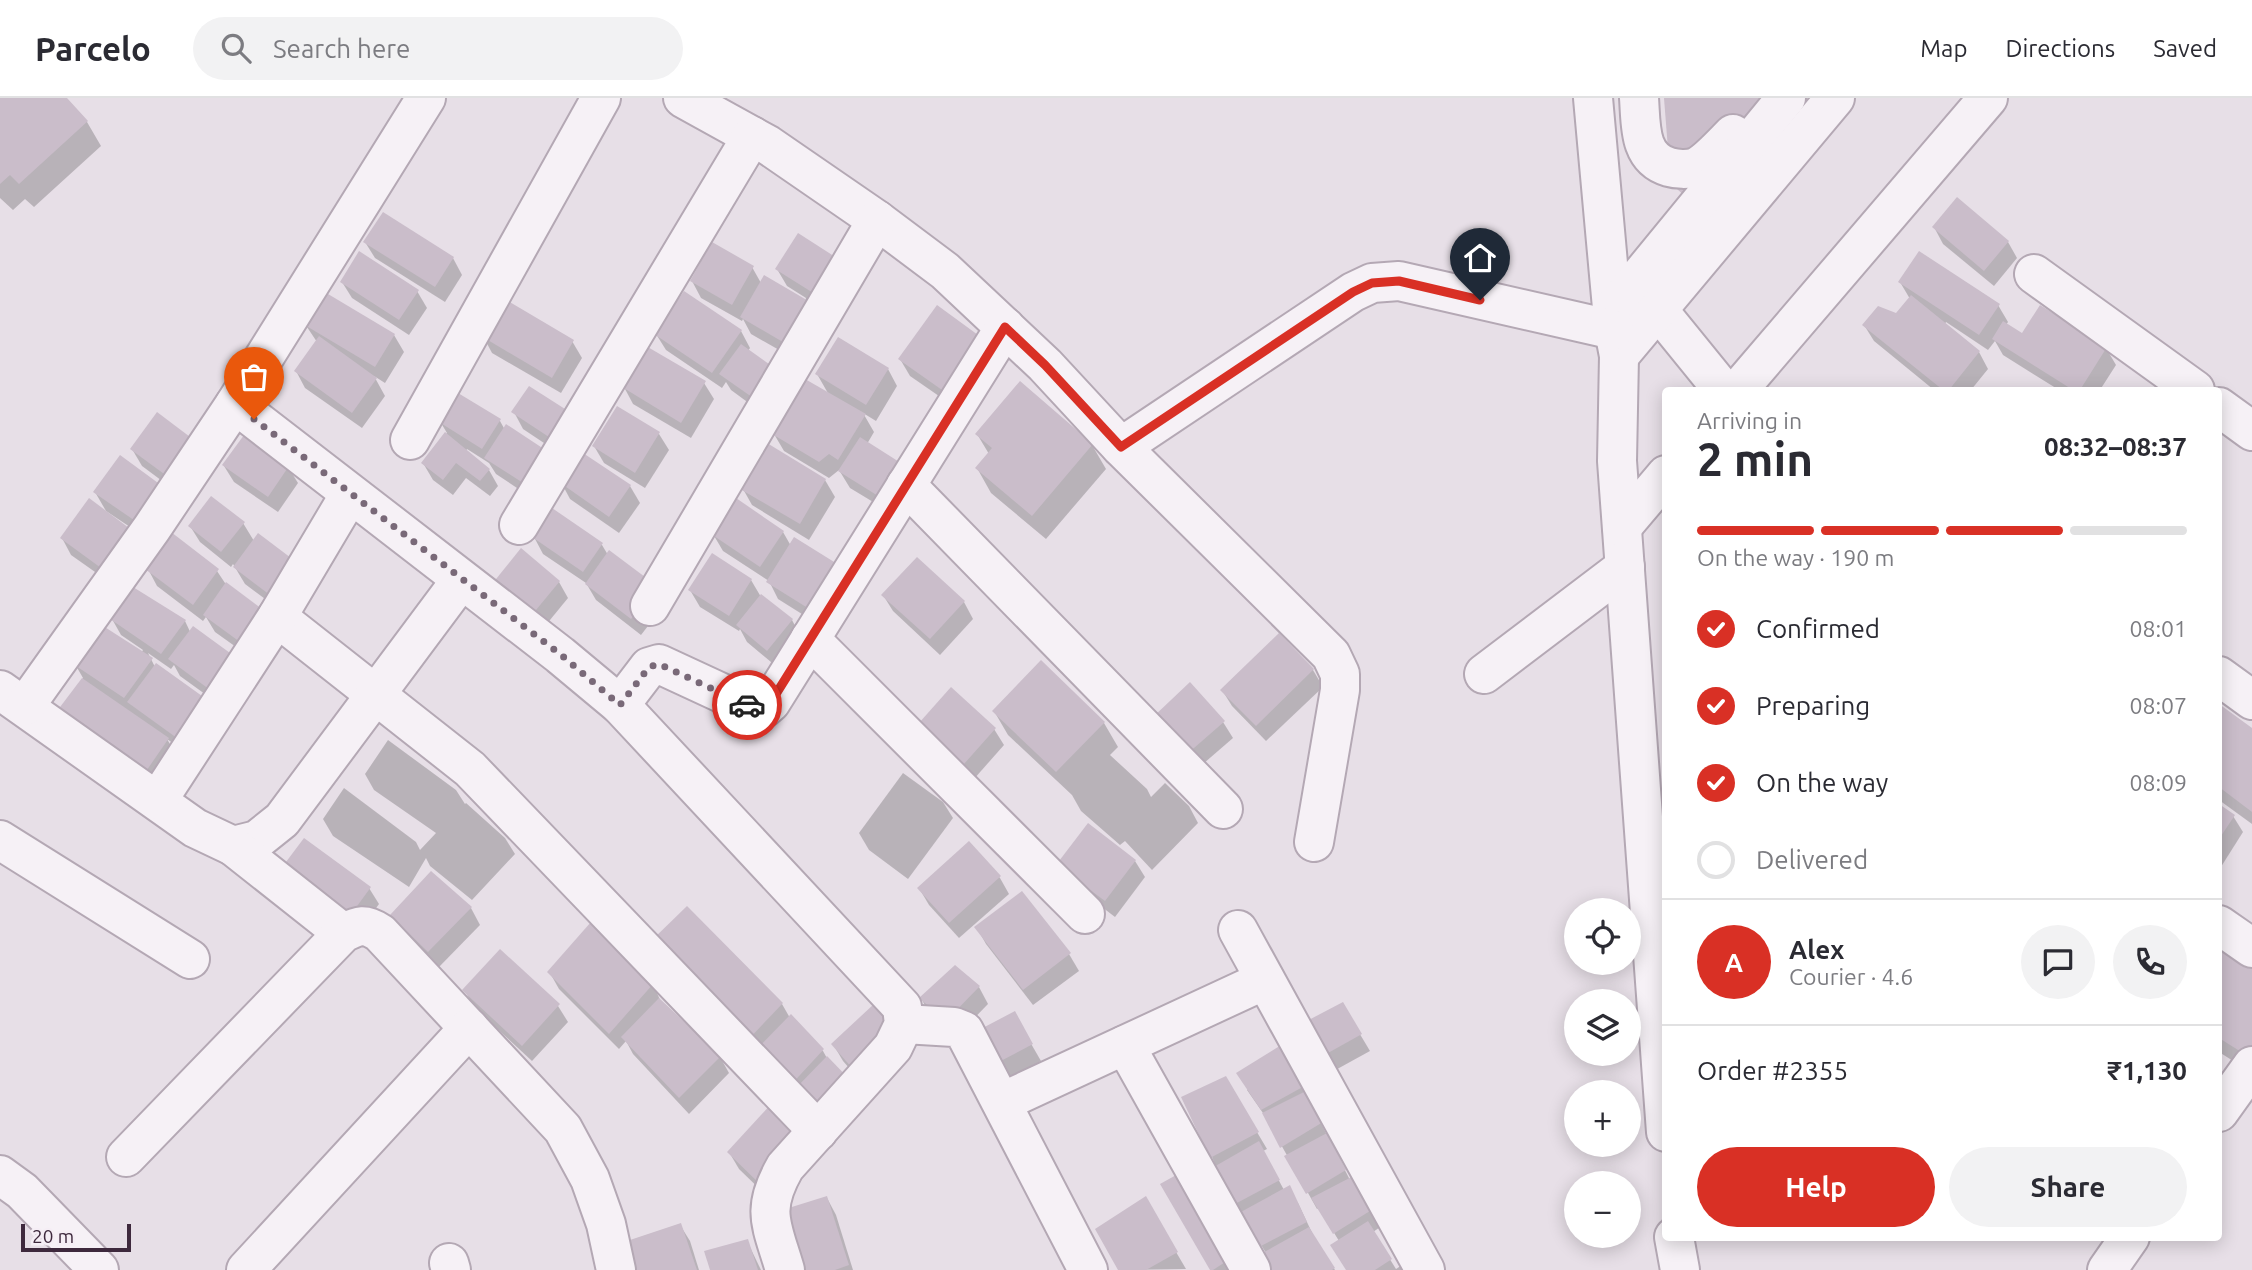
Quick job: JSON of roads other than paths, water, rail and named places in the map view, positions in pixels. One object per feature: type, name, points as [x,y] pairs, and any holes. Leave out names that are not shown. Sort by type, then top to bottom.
[{"type":"street","points":[[343,933],[233,846],[195,828],[12,698],[152,528],[235,404],[426,98]]},
{"type":"street","points":[[410,440],[601,98]]},
{"type":"street","points":[[683,98],[752,136],[877,220],[945,271],[1045,365],[1121,447],[1331,655],[1340,674],[1340,690],[1314,842]]},
{"type":"street","points":[[1593,98],[1615,332],[1617,461],[1660,961],[1662,1018]]},
{"type":"street","points":[[1639,98],[1642,140],[1648,154],[1660,165],[1676,169],[1696,167],[1773,98]]},
{"type":"street","points":[[1615,332],[1786,98]]},
{"type":"street","points":[[1121,447],[1353,292],[1372,283],[1399,281],[1615,332],[1658,310],[1835,98]]},
{"type":"street","points":[[1741,387],[1987,98]]},
{"type":"street","points":[[519,525],[752,136]]},
{"type":"street","points":[[650,606],[877,220]]},
{"type":"street","points":[[2034,274],[2191,387]]},
{"type":"street","points":[[1658,310],[1721,387]]},
{"type":"street","points":[[620,705],[649,667],[659,664],[754,708],[764,708],[771,702],[1005,327]]},
{"type":"street","points":[[235,404],[560,654],[620,705],[902,1007],[904,1024],[893,1047],[785,1167],[773,1188],[768,1214],[785,1270]]},
{"type":"street","points":[[2222,409],[2252,431]]},
{"type":"street","points":[[1622,527],[1662,480]]},
{"type":"street","points":[[906,485],[1223,809]]},
{"type":"street","points":[[158,800],[277,617],[350,494]]},
{"type":"street","points":[[1484,674],[1625,567]]},
{"type":"street","points":[[233,846],[257,840],[282,820],[461,580]]},
{"type":"street","points":[[277,617],[377,693],[496,793],[818,1131]]},
{"type":"street","points":[[810,639],[1085,914]]},
{"type":"street","points":[[2222,678],[2252,700]]},
{"type":"street","points":[[0,840],[190,959]]},
{"type":"street","points":[[126,1157],[343,933],[360,924],[380,933],[563,1129],[590,1178],[606,1224],[616,1270]]},
{"type":"street","points":[[2222,927],[2252,948]]},
{"type":"street","points":[[1238,930],[1425,1270]]},
{"type":"street","points":[[1002,1102],[1265,980]]},
{"type":"street","points":[[904,1024],[954,1027],[964,1031],[1088,1270]]},
{"type":"street","points":[[246,1270],[469,1028]]},
{"type":"street","points":[[1125,1045],[1251,1270]]},
{"type":"street","points":[[2222,1108],[2252,1066]]},
{"type":"street","points":[[0,1175],[22,1191],[78,1263]]},
{"type":"street","points":[[1675,1241],[1680,1270]]},
{"type":"street","points":[[2107,1270],[2127,1241]]}]
